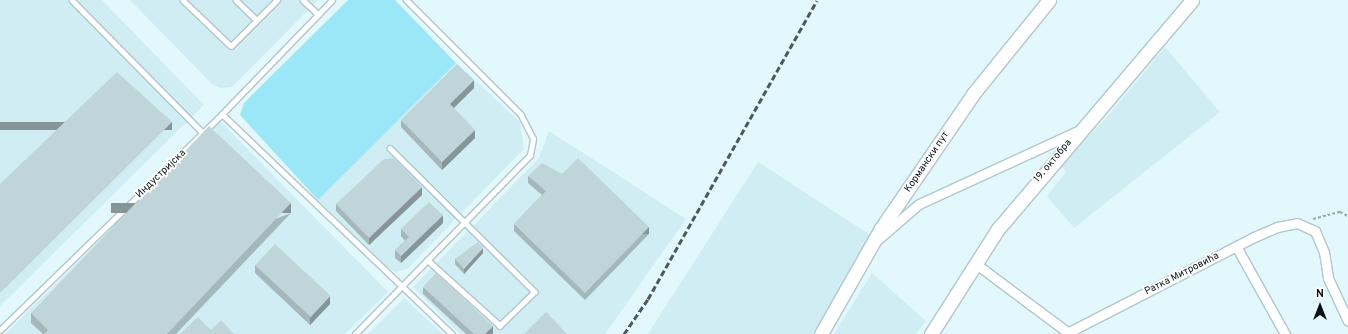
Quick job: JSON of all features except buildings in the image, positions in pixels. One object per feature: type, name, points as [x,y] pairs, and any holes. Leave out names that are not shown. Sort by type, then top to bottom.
[{"type":"street","name":"Кормански пут","points":[[821,334],[872,245],[974,94],[1049,0]]},
{"type":"street","name":"19. октобра","points":[[931,334],[998,229],[1078,131],[1192,0]]},
{"type":"street","points":[[872,245],[919,204],[973,176],[1078,131]]},
{"type":"street","points":[[1297,223],[1315,231],[1324,252],[1328,278],[1348,321]]},
{"type":"street","name":"Ратка Митровића","points":[[1070,333],[1236,246],[1277,227],[1297,223]]},
{"type":"street","points":[[1236,246],[1285,334]]},
{"type":"street","points":[[976,264],[1070,333]]},
{"type":"lane","points":[[72,0],[203,133]]},
{"type":"lane","points":[[183,0],[231,46],[277,0]]},
{"type":"lane","points":[[236,0],[257,20]]},
{"type":"lane","points":[[303,0],[318,14]]},
{"type":"lane","name":"Индустријска","points":[[0,330],[203,133],[332,0]]},
{"type":"lane","points":[[355,334],[401,289],[427,260],[530,155],[532,131],[521,115],[406,0]]},
{"type":"lane","points":[[222,114],[401,289],[414,296],[452,334]]},
{"type":"lane","points":[[390,148],[535,292],[500,326],[427,260]]},
{"type":"path","points":[[1297,223],[1340,212],[1348,216]]},
{"type":"shaded area","points":[[0,0],[102,0],[204,105],[0,306]]},
{"type":"shaded area","points":[[130,0],[318,0],[232,87],[221,88],[213,85]]},
{"type":"shaded area","points":[[348,0],[395,0],[456,63],[318,200],[240,115],[244,103]]},
{"type":"shaded area","points":[[1165,47],[1220,112],[1074,228],[1047,196],[1066,172],[1061,165],[1108,116]]},
{"type":"shaded area","points":[[456,63],[520,122],[524,149],[407,269],[395,272],[383,265],[318,200]]},
{"type":"shaded area","points":[[220,121],[388,292],[345,334],[5,334]]},
{"type":"shaded area","points":[[549,131],[686,219],[605,334],[460,334],[413,287],[539,158]]},
{"type":"shaded area","points":[[758,162],[872,236],[812,334],[648,334]]},
{"type":"shaded area","points":[[872,273],[926,321],[916,334],[834,334]]},
{"type":"shaded area","points":[[404,298],[443,334],[368,334]]},
{"type":"railway","points":[[624,334],[648,299],[817,0]]}]
